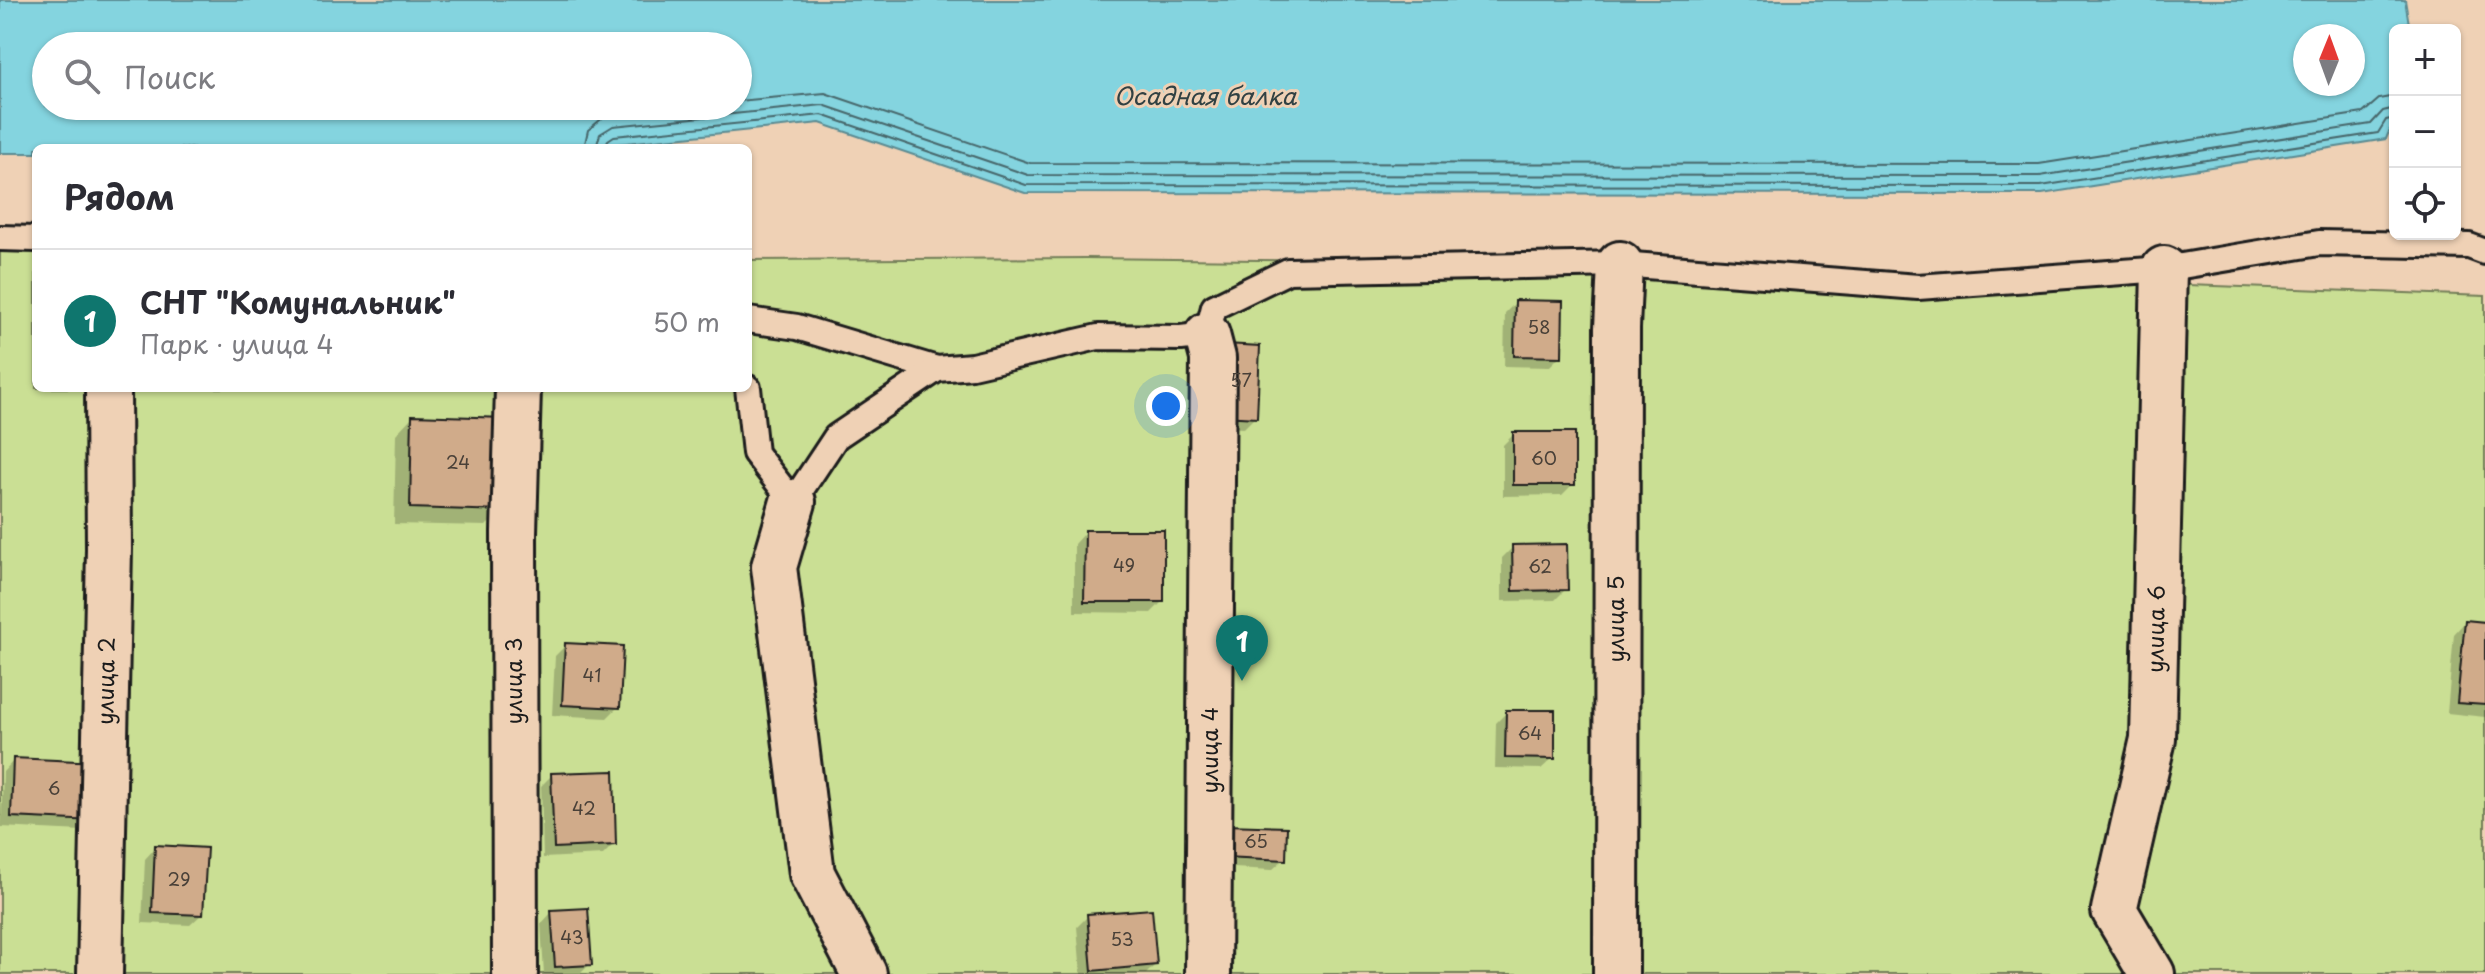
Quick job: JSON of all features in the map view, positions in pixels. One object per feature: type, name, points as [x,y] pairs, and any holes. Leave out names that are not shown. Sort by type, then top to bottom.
[{"type":"street","name":"улица 5","points":[[1616,974],[1617,343],[1620,264]]},
{"type":"street","name":"улица 6","points":[[2152,974],[2114,910],[2153,739],[2164,269]]},
{"type":"street","name":"улица 4","points":[[1207,335],[1213,358],[1208,974]]},
{"type":"street","name":"улица 2","points":[[100,974],[109,549],[108,392]]},
{"type":"street","name":"улица 3","points":[[515,974],[514,532],[518,392]]},
{"type":"street","points":[[793,502],[774,567],[812,874],[864,974]]},
{"type":"lane","points":[[0,238],[32,239]]},
{"type":"lane","points":[[752,321],[797,327],[937,369],[972,366],[1098,337],[1181,338],[1207,335],[1214,307],[1288,271],[1620,264],[1918,287],[2164,269],[2319,243],[2469,246],[2485,252]]},
{"type":"lane","points":[[748,392],[755,453],[793,502],[836,437],[937,369]]},
{"type":"green space","points":[[0,251],[32,252],[32,392],[752,392],[752,260],[1087,258],[1620,264],[2485,296],[2485,974],[0,974]]},
{"type":"water","name":"Осадная балка","points":[[0,0],[2405,0],[2409,24],[2389,24],[2389,132],[2386,139],[2042,194],[1025,193],[820,123],[617,144],[32,144],[32,153],[0,153]]},
{"type":"building","points":[[1515,300],[1563,301],[1562,357],[1514,356]]},
{"type":"building","points":[[1226,344],[1260,346],[1257,418],[1222,416]]},
{"type":"building","points":[[412,415],[506,418],[504,511],[410,508]]},
{"type":"building","points":[[1513,432],[1575,432],[1575,485],[1513,485]]},
{"type":"building","points":[[1085,530],[1164,530],[1164,602],[1084,602]]},
{"type":"building","points":[[1567,544],[1568,590],[1513,591],[1512,545]]},
{"type":"building","points":[[2465,620],[2485,622],[2485,705],[2457,703]]},
{"type":"building","points":[[565,643],[623,646],[620,708],[562,705]]},
{"type":"building","points":[[1506,710],[1555,710],[1555,759],[1505,758]]},
{"type":"building","points":[[13,758],[98,762],[95,821],[11,817]]},
{"type":"building","points":[[614,771],[616,845],[554,848],[551,773]]},
{"type":"building","points":[[1226,825],[1287,827],[1286,860],[1224,857]]},
{"type":"building","points":[[155,845],[207,848],[203,915],[152,913]]},
{"type":"building","points":[[588,908],[592,965],[555,967],[551,910]]},
{"type":"building","points":[[1152,909],[1157,965],[1092,971],[1087,914]]},
{"type":"place","name":"СНТ \"Комунальник\"","points":[[1242,681]]}]
